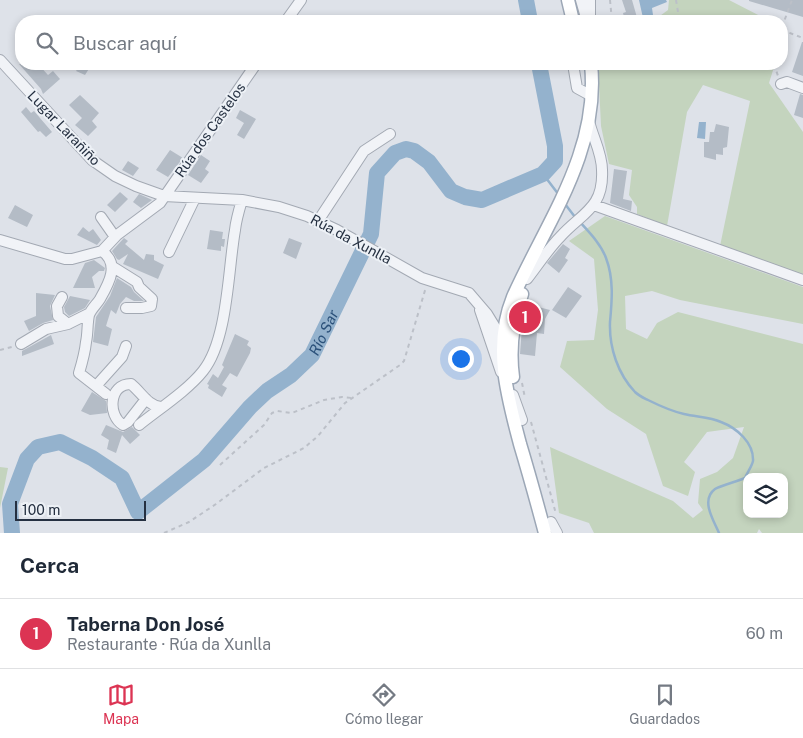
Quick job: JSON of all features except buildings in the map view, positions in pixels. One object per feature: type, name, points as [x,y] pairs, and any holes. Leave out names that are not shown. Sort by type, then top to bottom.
[{"type":"main road","points":[[572,1],[575,15]]},
{"type":"main road","points":[[589,120],[590,70]]},
{"type":"main road","points":[[553,527],[512,415],[498,336],[513,297],[572,178],[584,144],[592,105],[590,70]]},
{"type":"main road","points":[[547,231],[526,284],[514,323],[511,349],[512,375],[526,420],[553,527]]},
{"type":"street","points":[[290,15],[300,0]]},
{"type":"street","points":[[590,0],[590,15]]},
{"type":"street","points":[[572,1],[586,15]]},
{"type":"street","name":"Lugar Larañiño","points":[[0,60],[100,166],[136,186],[164,196]]},
{"type":"street","name":"Rúa dos Castelos","points":[[164,196],[252,70]]},
{"type":"street","points":[[574,70],[577,88],[588,94]]},
{"type":"street","points":[[780,80],[803,88]]},
{"type":"street","points":[[498,336],[526,284],[564,233],[590,209],[601,184],[602,168],[600,157],[589,120]]},
{"type":"street","points":[[318,221],[364,151],[390,134]]},
{"type":"street","points":[[0,240],[65,259],[102,251],[115,237],[160,203],[164,196]]},
{"type":"street","name":"Rúa da Xunlla","points":[[164,196],[242,200],[288,210],[318,221],[428,280],[472,296],[498,336]]},
{"type":"street","points":[[169,252],[195,198]]},
{"type":"street","points":[[139,425],[197,378],[214,352],[227,295],[235,229],[242,200]]},
{"type":"street","points":[[590,209],[803,280]]},
{"type":"street","points":[[101,217],[115,237]]},
{"type":"street","points":[[102,251],[107,254],[113,268],[101,297],[90,314],[86,345],[79,373],[106,394]]},
{"type":"street","points":[[113,268],[137,282],[139,287],[152,299],[151,306],[146,308],[126,308]]},
{"type":"street","points":[[62,297],[57,306],[58,316],[68,324]]},
{"type":"street","points":[[513,297],[506,309],[498,336],[507,352],[509,383],[526,420]]},
{"type":"street","name":"Rúa da Xunlla","points":[[478,304],[487,314],[498,336],[496,357],[506,384]]},
{"type":"street","points":[[487,314],[499,316],[506,309]]},
{"type":"street","points":[[21,344],[46,329],[68,324],[90,314]]},
{"type":"street","points":[[96,386],[122,357],[126,346]]},
{"type":"street","points":[[146,398],[151,404],[161,407]]},
{"type":"path","points":[[610,0],[611,15]]},
{"type":"path","points":[[676,0],[678,15]]},
{"type":"path","points":[[787,15],[792,0]]},
{"type":"path","points":[[788,32],[803,38]]},
{"type":"path","points":[[776,70],[780,80]]},
{"type":"path","points":[[164,533],[189,522],[264,468],[304,448],[318,436],[337,412],[352,398],[400,365],[404,361],[428,280]]},
{"type":"path","points":[[0,350],[21,344]]},
{"type":"path","points":[[522,381],[525,399]]},
{"type":"path","points":[[220,465],[264,425],[272,413],[278,411],[292,413],[324,400],[342,397],[352,398]]},
{"type":"path","points":[[526,420],[553,527]]},
{"type":"green space","points":[[669,0],[729,0],[758,15],[661,15],[668,10]]},
{"type":"green space","points":[[598,70],[773,70],[769,83],[803,132],[803,277],[720,246],[750,101],[703,85],[687,112],[667,226],[637,214],[637,207],[629,195],[632,170],[609,164],[601,126]]},
{"type":"green space","points":[[605,216],[803,287],[803,324],[680,300],[652,291],[625,296],[626,329],[647,339],[657,323],[678,312],[803,344],[803,533],[762,533],[759,529],[757,533],[594,533],[589,523],[559,513],[550,447],[673,501],[693,518],[703,510],[698,503],[700,479],[717,472],[733,458],[744,427],[707,432],[684,462],[695,472],[688,496],[663,486],[646,434],[607,409],[560,367],[567,341],[594,340],[598,310],[594,259],[569,241]]},
{"type":"green space","points":[[0,467],[8,468],[0,508]]},
{"type":"water","points":[[639,0],[666,0],[667,2],[652,8],[653,15],[642,15]]},
{"type":"water","points":[[699,122],[706,122],[705,139],[697,138]]},
{"type":"waterway","name":"Río Sar","points":[[526,0],[529,15]]},
{"type":"waterway","name":"Río Sar","points":[[12,533],[10,504],[27,459],[38,447],[60,442],[92,458],[122,478],[138,512],[204,460],[250,407],[267,391],[291,375],[312,355],[371,234],[377,173],[395,153],[406,149],[414,151],[429,162],[451,191],[465,197],[482,200],[543,174],[555,161],[555,146],[540,70]]},
{"type":"waterway","points":[[543,174],[559,195]]},
{"type":"waterway","points":[[565,204],[575,217]]},
{"type":"waterway","points":[[579,221],[601,248],[609,266],[612,290],[611,341],[619,369],[629,385],[640,396],[666,408],[684,414],[717,420],[733,428],[748,442],[751,448],[753,461],[745,478],[715,489],[709,499],[708,505],[719,533]]},
{"type":"place","name":"Taberna Don José","points":[[525,317]]}]
